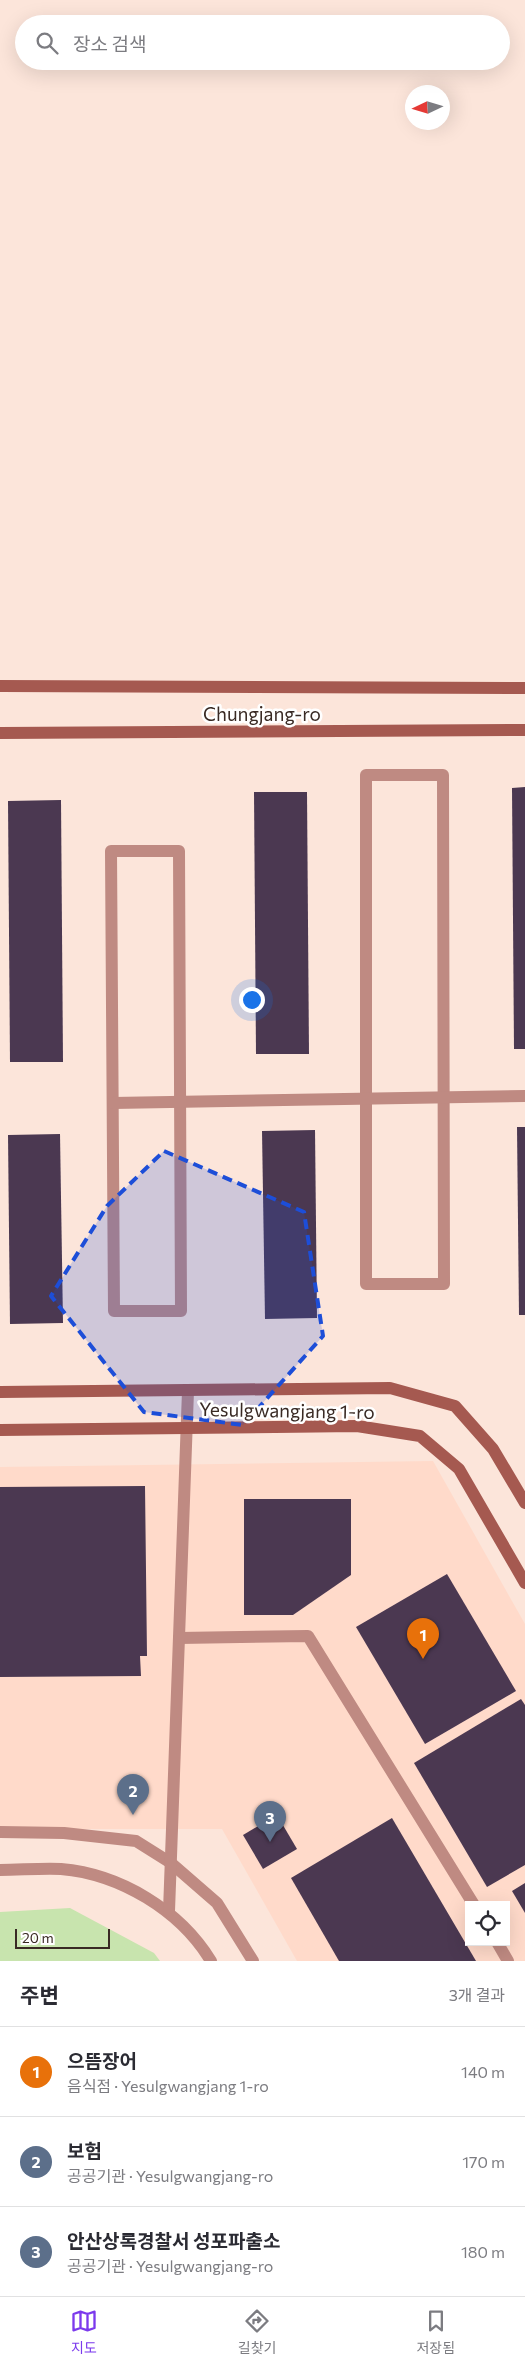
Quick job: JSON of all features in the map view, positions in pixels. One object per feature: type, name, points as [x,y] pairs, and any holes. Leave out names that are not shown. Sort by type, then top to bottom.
[{"type":"street","name":"Chungjang-ro","points":[[0,686],[525,688]]},
{"type":"street","name":"Chungjang-ro","points":[[0,733],[525,730]]},
{"type":"street","points":[[366,775],[443,775],[444,1284],[366,1284],[365,1099],[366,775]]},
{"type":"street","points":[[111,851],[179,851],[180,1102],[182,1311],[114,1311],[111,851]]},
{"type":"street","points":[[113,1103],[525,1096]]},
{"type":"street","name":"Yesulgwangjang 1-ro","points":[[0,1392],[188,1392],[390,1388],[455,1406],[493,1449],[525,1503]]},
{"type":"street","points":[[169,1911],[188,1392]]},
{"type":"street","name":"Yesulgwangjang 1-ro","points":[[0,1430],[357,1426],[420,1436],[459,1469],[525,1583]]},
{"type":"street","points":[[178,1638],[308,1636],[472,1901]]},
{"type":"street","points":[[0,1832],[64,1833],[136,1841],[170,1863],[217,1903],[253,1961]]},
{"type":"street","points":[[0,1870],[62,1869],[112,1879],[169,1911],[211,1961]]},
{"type":"street","points":[[499,1946],[508,1961]]},
{"type":"highlighted area","points":[[164,1151],[304,1212],[323,1336],[243,1425],[144,1412],[51,1296],[107,1206]]},
{"type":"shaded area","points":[[433,1461],[525,1624],[525,1961],[297,1961],[222,1829],[0,1829],[0,1467]]},
{"type":"green space","points":[[70,1908],[154,1953],[160,1961],[0,1961],[0,1912]]},
{"type":"building","points":[[525,787],[525,1049],[514,1049],[512,788]]},
{"type":"building","points":[[254,792],[307,792],[309,1054],[256,1054]]},
{"type":"building","points":[[61,800],[63,1062],[10,1062],[8,801]]},
{"type":"building","points":[[517,1127],[525,1127],[525,1315],[519,1315]]},
{"type":"building","points":[[315,1130],[317,1318],[265,1319],[262,1131]]},
{"type":"building","points":[[60,1134],[63,1323],[10,1324],[8,1135]]},
{"type":"building","points":[[145,1486],[147,1656],[140,1656],[141,1676],[0,1677],[0,1487]]},
{"type":"building","points":[[244,1499],[351,1499],[351,1575],[293,1615],[244,1615]]},
{"type":"building","points":[[447,1574],[516,1691],[425,1744],[356,1627]]},
{"type":"building","points":[[521,1699],[525,1705],[525,1865],[487,1887],[414,1763]]},
{"type":"building","points":[[277,1815],[297,1849],[263,1869],[243,1835]]},
{"type":"building","points":[[392,1818],[465,1942],[465,1946],[467,1946],[476,1961],[339,1961],[291,1878]]},
{"type":"building","points":[[525,1883],[525,1913],[512,1891]]},
{"type":"place","name":"으뜸장어","points":[[423,1659]]},
{"type":"place","name":"보험","points":[[133,1815]]},
{"type":"place","name":"안산상록경찰서 성포파출소","points":[[270,1842]]}]
